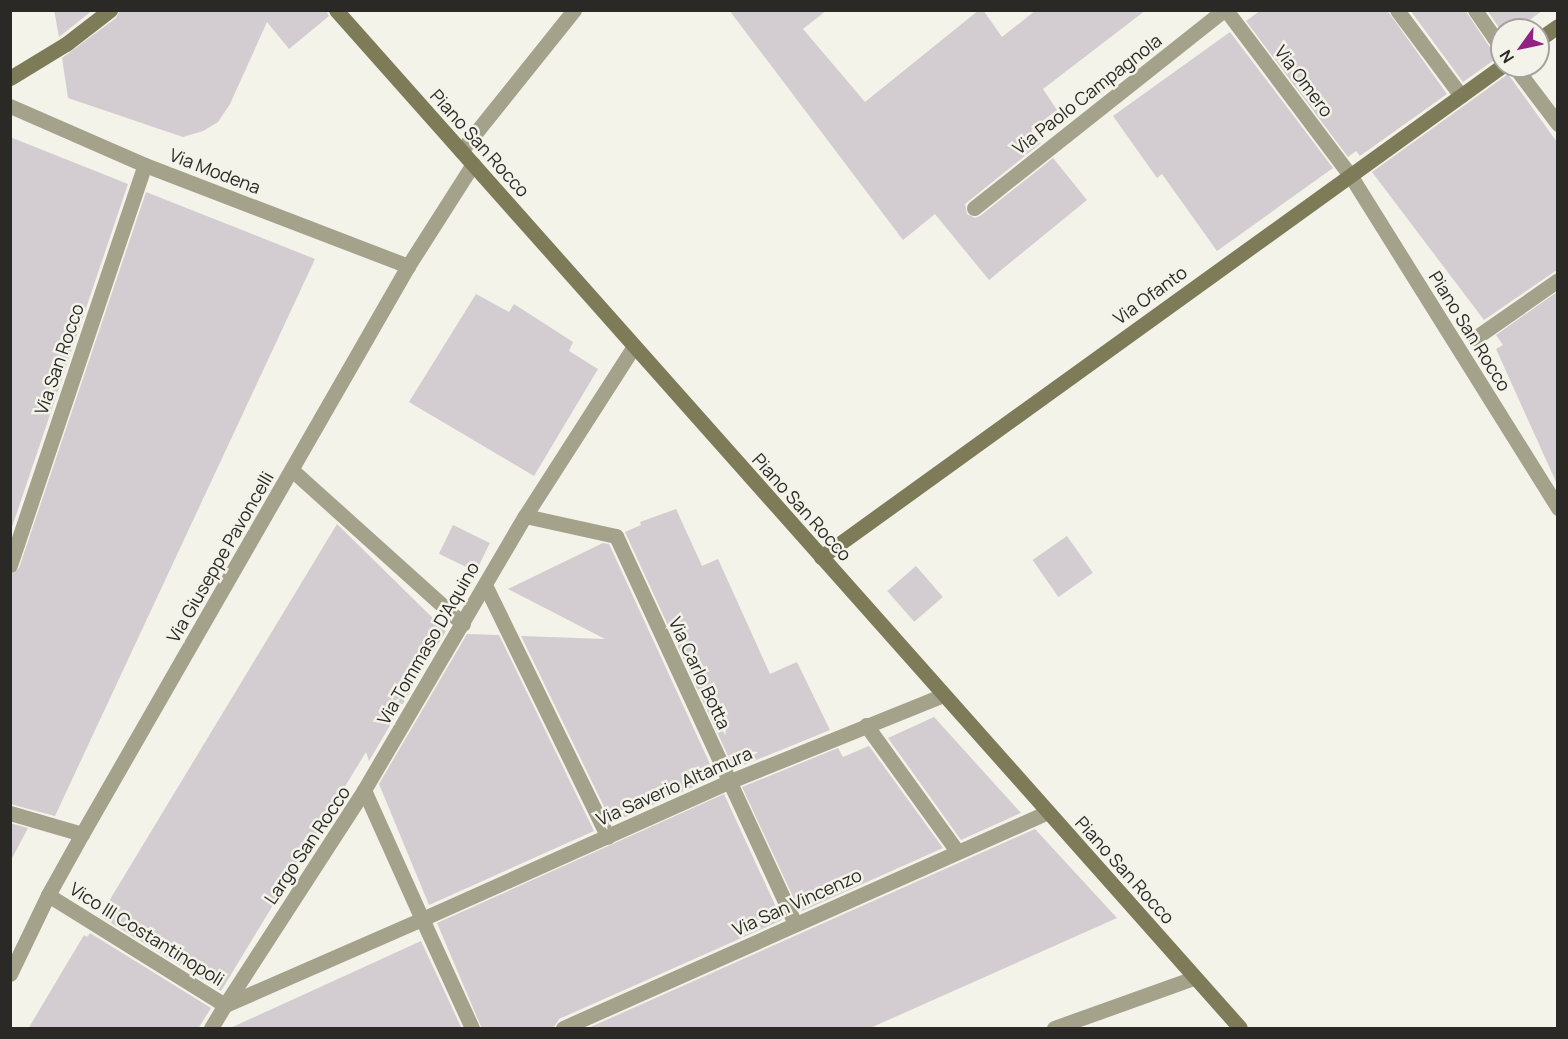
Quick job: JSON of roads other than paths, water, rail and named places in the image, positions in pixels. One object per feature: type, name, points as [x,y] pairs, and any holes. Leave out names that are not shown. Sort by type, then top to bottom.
[{"type":"street","points":[[10,78],[66,44],[110,10]]},
{"type":"street","name":"Piano San Rocco","points":[[336,10],[1240,1029]]},
{"type":"street","points":[[461,152],[574,10]]},
{"type":"street","name":"Via Omero","points":[[1225,10],[1350,175]]},
{"type":"street","name":"Via Paolo Campagnola","points":[[974,208],[1225,10]]},
{"type":"street","points":[[1397,10],[1461,96]]},
{"type":"street","points":[[1475,10],[1490,32]]},
{"type":"street","name":"Via Ofanto","points":[[821,557],[1490,75]]},
{"type":"street","points":[[1523,78],[1557,124]]},
{"type":"street","name":"Via Modena","points":[[10,106],[145,165],[408,266]]},
{"type":"street","name":"Via Giuseppe Pavoncelli","points":[[10,974],[48,895],[82,834],[408,266],[473,164]]},
{"type":"street","name":"Via San Rocco","points":[[10,565],[145,165]]},
{"type":"street","name":"Piano San Rocco","points":[[1350,175],[1557,508]]},
{"type":"street","points":[[1475,338],[1557,280]]},
{"type":"street","name":"Via Tommaso D'Aquino","points":[[364,790],[525,516],[634,346]]},
{"type":"street","points":[[292,470],[463,624]]},
{"type":"street","name":"Via Carlo Botta","points":[[525,516],[616,536],[795,924]]},
{"type":"street","points":[[484,585],[608,837]]},
{"type":"street","name":"Via Saverio Altamura","points":[[422,919],[728,782],[943,694]]},
{"type":"street","points":[[866,725],[957,851]]},
{"type":"street","name":"Largo San Rocco","points":[[364,790],[472,1029]]},
{"type":"street","name":"Largo San Rocco","points":[[214,1026],[225,1005],[364,790]]},
{"type":"street","points":[[10,813],[82,834]]},
{"type":"street","name":"Via San Vincenzo","points":[[563,1029],[957,851],[1048,813]]},
{"type":"street","name":"Vico III Costantinopoli","points":[[48,895],[225,1005]]},
{"type":"street","points":[[225,1005],[422,919]]},
{"type":"street","points":[[1053,1029],[1194,978]]}]
